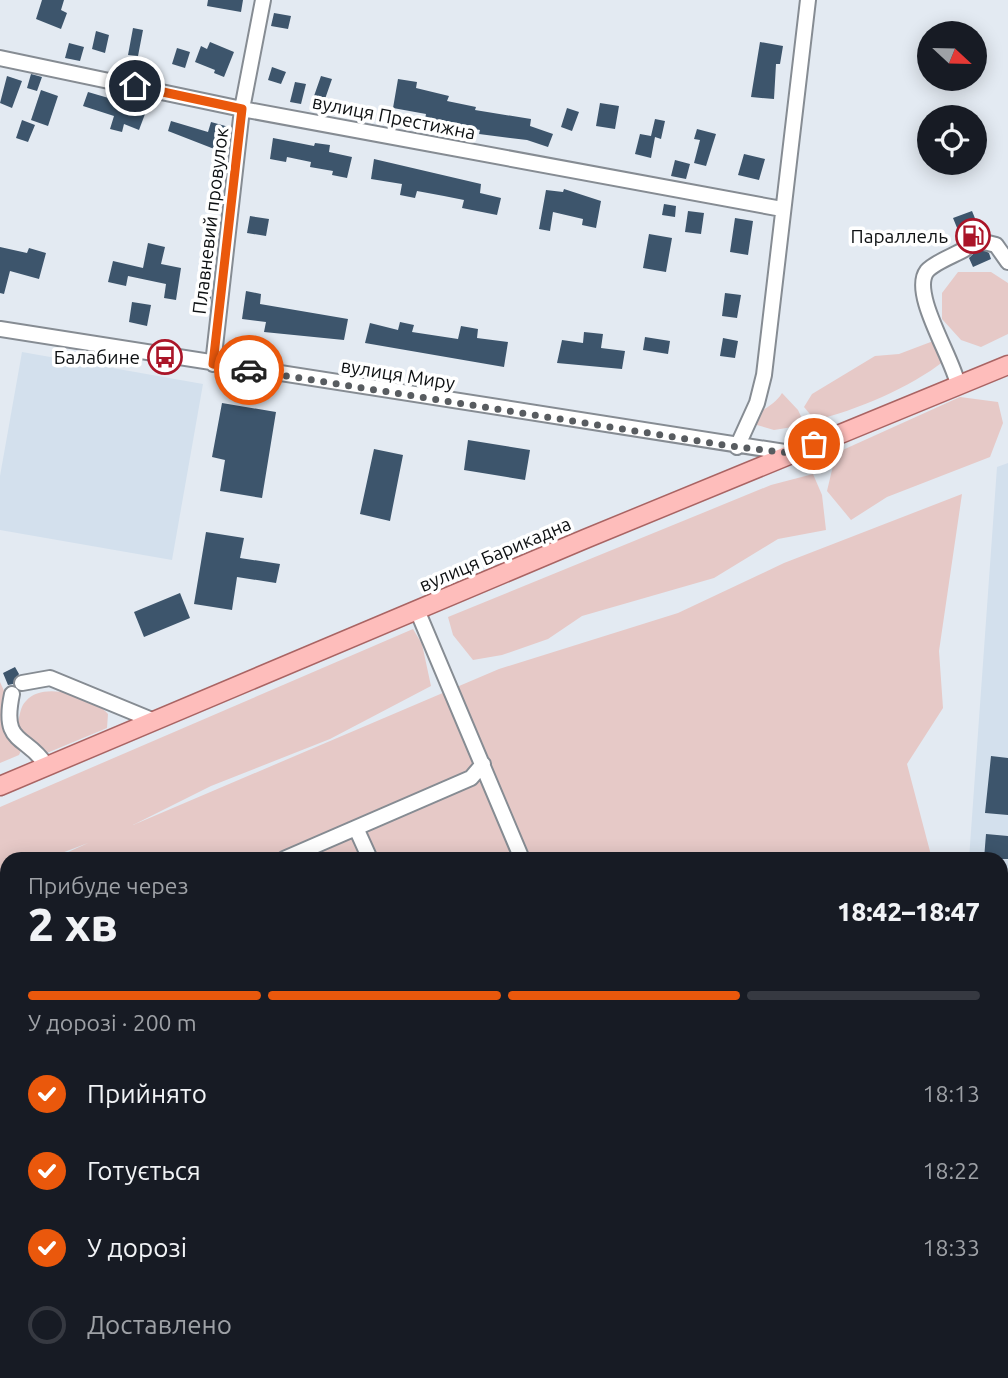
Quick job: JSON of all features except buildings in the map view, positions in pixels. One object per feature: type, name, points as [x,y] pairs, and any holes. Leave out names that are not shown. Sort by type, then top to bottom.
[{"type":"main road","name":"вулиця Барикадна","points":[[0,786],[791,453],[1008,365]]},
{"type":"street","name":"Плавневий провулок","points":[[213,364],[242,109],[263,0]]},
{"type":"street","points":[[737,447],[752,416],[764,375],[808,0]]},
{"type":"street","name":"вулиця Престижна","points":[[0,58],[242,109],[782,209]]},
{"type":"street","points":[[984,242],[996,245],[1008,262]]},
{"type":"street","points":[[958,385],[953,365],[924,300],[922,284],[928,270],[965,248]]},
{"type":"street","name":"вулиця Миру","points":[[0,329],[737,447],[791,453]]},
{"type":"street","points":[[417,610],[519,852]]},
{"type":"street","points":[[22,682],[50,678],[152,720]]},
{"type":"street","points":[[12,694],[9,709],[12,729],[19,742],[46,765]]},
{"type":"street","points":[[300,852],[471,778],[482,764]]},
{"type":"street","points":[[356,828],[367,852]]},
{"type":"shaded area","points":[[958,272],[991,272],[1008,283],[1008,334],[981,347],[961,340],[942,319],[942,293]]},
{"type":"shaded area","points":[[936,340],[944,361],[899,389],[865,404],[815,420],[804,407],[812,394],[875,356],[899,354]]},
{"type":"shaded area","points":[[22,352],[203,384],[172,560],[0,530],[0,476]]},
{"type":"shaded area","points":[[782,393],[798,410],[805,425],[774,430],[750,423],[756,415]]},
{"type":"shaded area","points":[[960,397],[998,402],[1003,423],[990,457],[887,497],[851,520],[827,491],[836,453]]},
{"type":"shaded area","points":[[1008,463],[1008,852],[970,852],[997,467]]},
{"type":"shaded area","points":[[813,474],[822,495],[826,530],[778,539],[714,578],[582,616],[548,639],[502,655],[473,660],[453,635],[448,617],[771,485]]},
{"type":"shaded area","points":[[962,494],[939,651],[943,708],[907,764],[930,852],[68,852],[88,843],[64,852],[0,852],[0,807],[413,629],[422,644],[431,686],[330,739],[211,786],[133,825],[499,669],[678,613],[784,563]]},
{"type":"shaded area","points":[[0,682],[18,722],[21,708],[26,701],[34,695],[56,691],[80,697],[101,708],[108,714],[107,728],[47,753],[24,744],[19,755],[0,763]]},
{"type":"way so far","points":[[249,370],[737,447],[791,453],[814,444]]},
{"type":"place","name":"Параллель","points":[[973,236]]},
{"type":"place","name":"Балабине","points":[[165,357]]},
{"type":"route","points":[[135,86],[242,109],[213,364],[249,370]]}]
